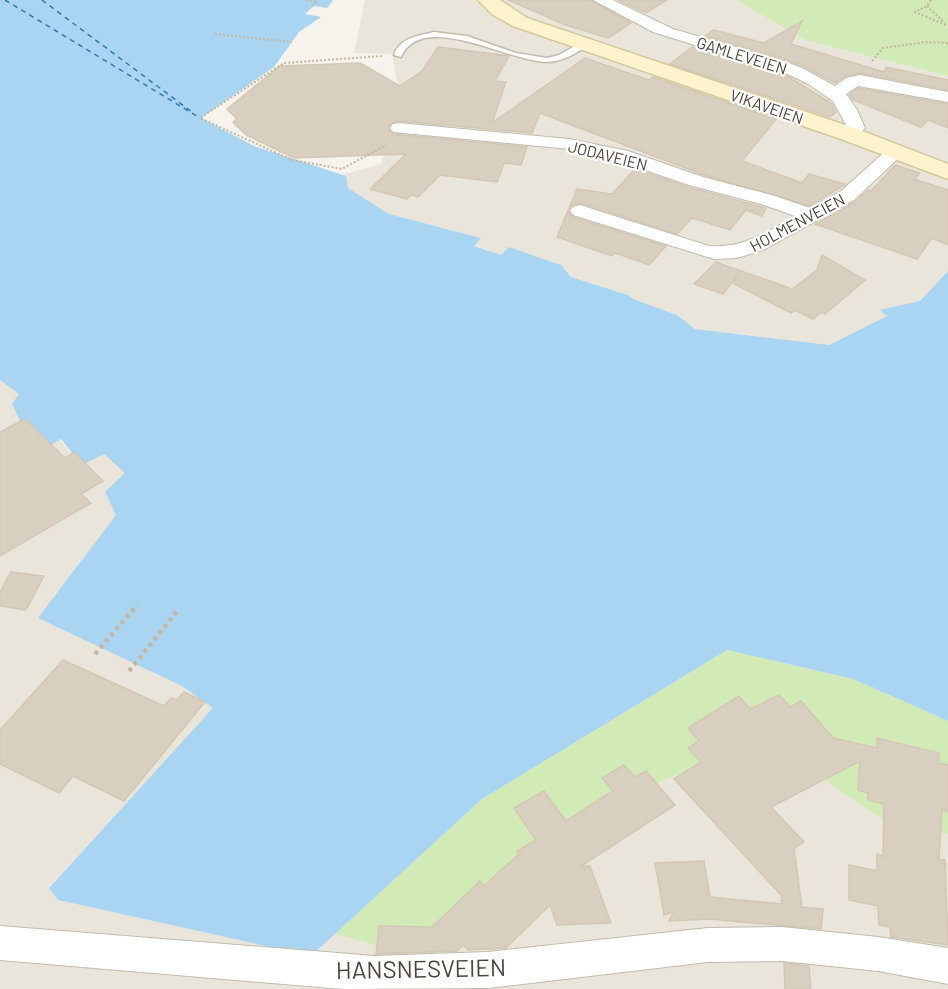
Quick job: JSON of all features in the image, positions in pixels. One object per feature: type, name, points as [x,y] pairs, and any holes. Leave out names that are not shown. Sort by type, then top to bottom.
[{"type":"main road","name":"VIKAVEIEN","points":[[488,0],[500,11],[520,22],[849,134],[948,172]]},
{"type":"street","name":"GAMLEVEIEN","points":[[601,0],[667,32],[796,71],[836,94],[850,112],[856,128],[849,134]]},
{"type":"street","points":[[836,94],[856,81],[868,80],[948,97]]},
{"type":"street","name":"JODAVEIEN","points":[[399,128],[569,144],[621,155],[696,182],[768,200],[810,215]]},
{"type":"street","name":"HOLMENVEIEN","points":[[580,212],[707,252],[726,254],[756,246],[848,196],[896,152]]},
{"type":"street","name":"HANSNESVEIEN","points":[[0,942],[375,974],[488,970],[718,945],[782,944],[878,954],[948,966]]},
{"type":"lane","points":[[398,56],[399,49],[408,42],[435,34],[451,33],[514,54],[540,60],[558,58],[585,44]]},
{"type":"path","points":[[306,0],[317,1],[314,6]]},
{"type":"path","points":[[931,0],[927,6],[915,12],[948,26]]},
{"type":"path","points":[[927,6],[948,26]]},
{"type":"path","points":[[215,34],[292,42]]},
{"type":"path","points":[[872,61],[883,48],[926,42],[948,43]]},
{"type":"path","points":[[398,56],[284,63],[200,118],[292,160],[342,169],[394,140],[399,128]]},
{"type":"path","points":[[95,654],[137,605]]},
{"type":"path","points":[[129,671],[178,610]]},
{"type":"shaded area","points":[[365,0],[736,0],[805,40],[948,76],[948,271],[920,301],[881,310],[887,316],[828,345],[695,329],[677,315],[633,299],[628,295],[571,277],[561,265],[509,247],[501,255],[474,245],[481,238],[389,214],[348,188],[346,176],[342,175],[381,164],[389,140],[416,104],[397,82],[392,54],[354,53]]},
{"type":"shaded area","points":[[0,380],[19,394],[82,465],[104,454],[126,473],[116,514],[182,686],[214,708],[49,887],[58,900],[311,956],[335,934],[416,956],[623,797],[764,740],[887,822],[948,834],[948,989],[0,989]]},
{"type":"green space","points":[[736,0],[948,0],[948,76],[805,40]]},
{"type":"green space","points":[[727,650],[853,679],[948,721],[948,834],[887,822],[764,740],[623,797],[416,956],[335,934],[482,799]]},
{"type":"water","points":[[0,0],[333,0],[327,8],[314,6],[305,14],[321,17],[299,32],[274,67],[201,118],[254,146],[346,176],[348,188],[389,214],[481,238],[474,246],[501,255],[509,247],[561,265],[571,277],[628,295],[633,299],[677,315],[695,329],[829,345],[887,316],[880,310],[920,301],[948,271],[948,721],[853,679],[727,650],[482,799],[311,956],[58,900],[49,888],[213,708],[182,686],[38,618],[116,515],[105,492],[125,473],[104,454],[82,465],[61,439],[36,454],[12,404],[19,394],[0,380]]},
{"type":"building","points":[[508,0],[591,0],[631,23],[608,38],[566,25]]},
{"type":"building","points":[[618,0],[667,0],[646,13]]},
{"type":"building","points":[[802,21],[791,44],[884,72],[886,67],[948,80],[948,90],[860,73],[846,76],[835,83],[782,58],[705,36],[714,30],[764,43]]},
{"type":"building","points":[[438,47],[509,56],[495,81],[506,82],[492,123],[585,58],[649,80],[653,77],[776,119],[742,161],[802,183],[809,174],[846,184],[810,206],[704,175],[540,113],[532,133],[399,121],[391,123],[388,128],[393,134],[527,147],[521,165],[504,163],[497,182],[440,175],[418,197],[411,195],[407,199],[370,189],[406,154],[294,158],[246,135],[233,122],[237,119],[227,109],[280,66],[360,63],[400,86],[422,71]]},
{"type":"building","points":[[692,47],[789,77],[831,103],[836,112],[830,117],[670,64]]},
{"type":"building","points":[[858,88],[948,104],[948,128],[928,120],[921,127],[853,100],[849,95]]},
{"type":"building","points":[[895,165],[920,173],[914,179],[948,190],[948,245],[932,238],[917,259],[815,224],[855,202],[868,190],[871,191]]},
{"type":"building","points":[[635,169],[688,187],[766,208],[762,216],[746,210],[730,230],[692,218],[677,234],[581,203],[572,205],[569,209],[577,189],[612,194]]},
{"type":"building","points":[[568,210],[572,217],[666,246],[649,265],[615,253],[612,256],[557,237]]},
{"type":"building","points":[[822,255],[865,280],[825,314],[821,312],[813,319],[795,310],[791,313],[734,284],[737,276],[723,294],[694,284],[716,262],[792,289],[817,270]]},
{"type":"building","points":[[25,419],[65,458],[74,452],[103,481],[81,494],[91,503],[0,556],[0,432]]},
{"type":"building","points":[[11,572],[44,576],[26,610],[0,606],[0,592]]},
{"type":"building","points":[[63,660],[164,706],[171,698],[177,700],[184,692],[205,702],[124,801],[73,776],[59,793],[0,764],[0,730]]},
{"type":"building","points":[[779,695],[790,707],[801,701],[833,738],[877,748],[877,738],[939,753],[939,763],[948,765],[948,812],[942,810],[939,859],[945,860],[948,945],[891,937],[890,927],[879,925],[878,906],[849,900],[849,865],[877,871],[877,854],[883,856],[884,804],[868,800],[868,793],[858,790],[860,761],[771,807],[804,842],[794,849],[802,907],[823,909],[821,929],[709,919],[669,921],[673,912],[664,915],[655,863],[704,861],[710,897],[782,904],[781,895],[674,779],[701,762],[688,748],[699,741],[688,728],[739,696],[750,709]]},
{"type":"building","points":[[624,765],[635,777],[646,771],[675,805],[581,866],[590,866],[611,923],[557,925],[550,905],[506,948],[468,950],[463,945],[457,951],[376,954],[379,926],[432,927],[480,881],[484,886],[519,854],[517,851],[536,840],[514,808],[544,791],[566,821],[613,791],[602,778]]},
{"type":"building","points":[[784,963],[809,966],[811,989],[785,989]]},
{"type":"ferry route","points":[[5,0],[200,118]]},
{"type":"ferry route","points":[[42,0],[192,112]]}]
